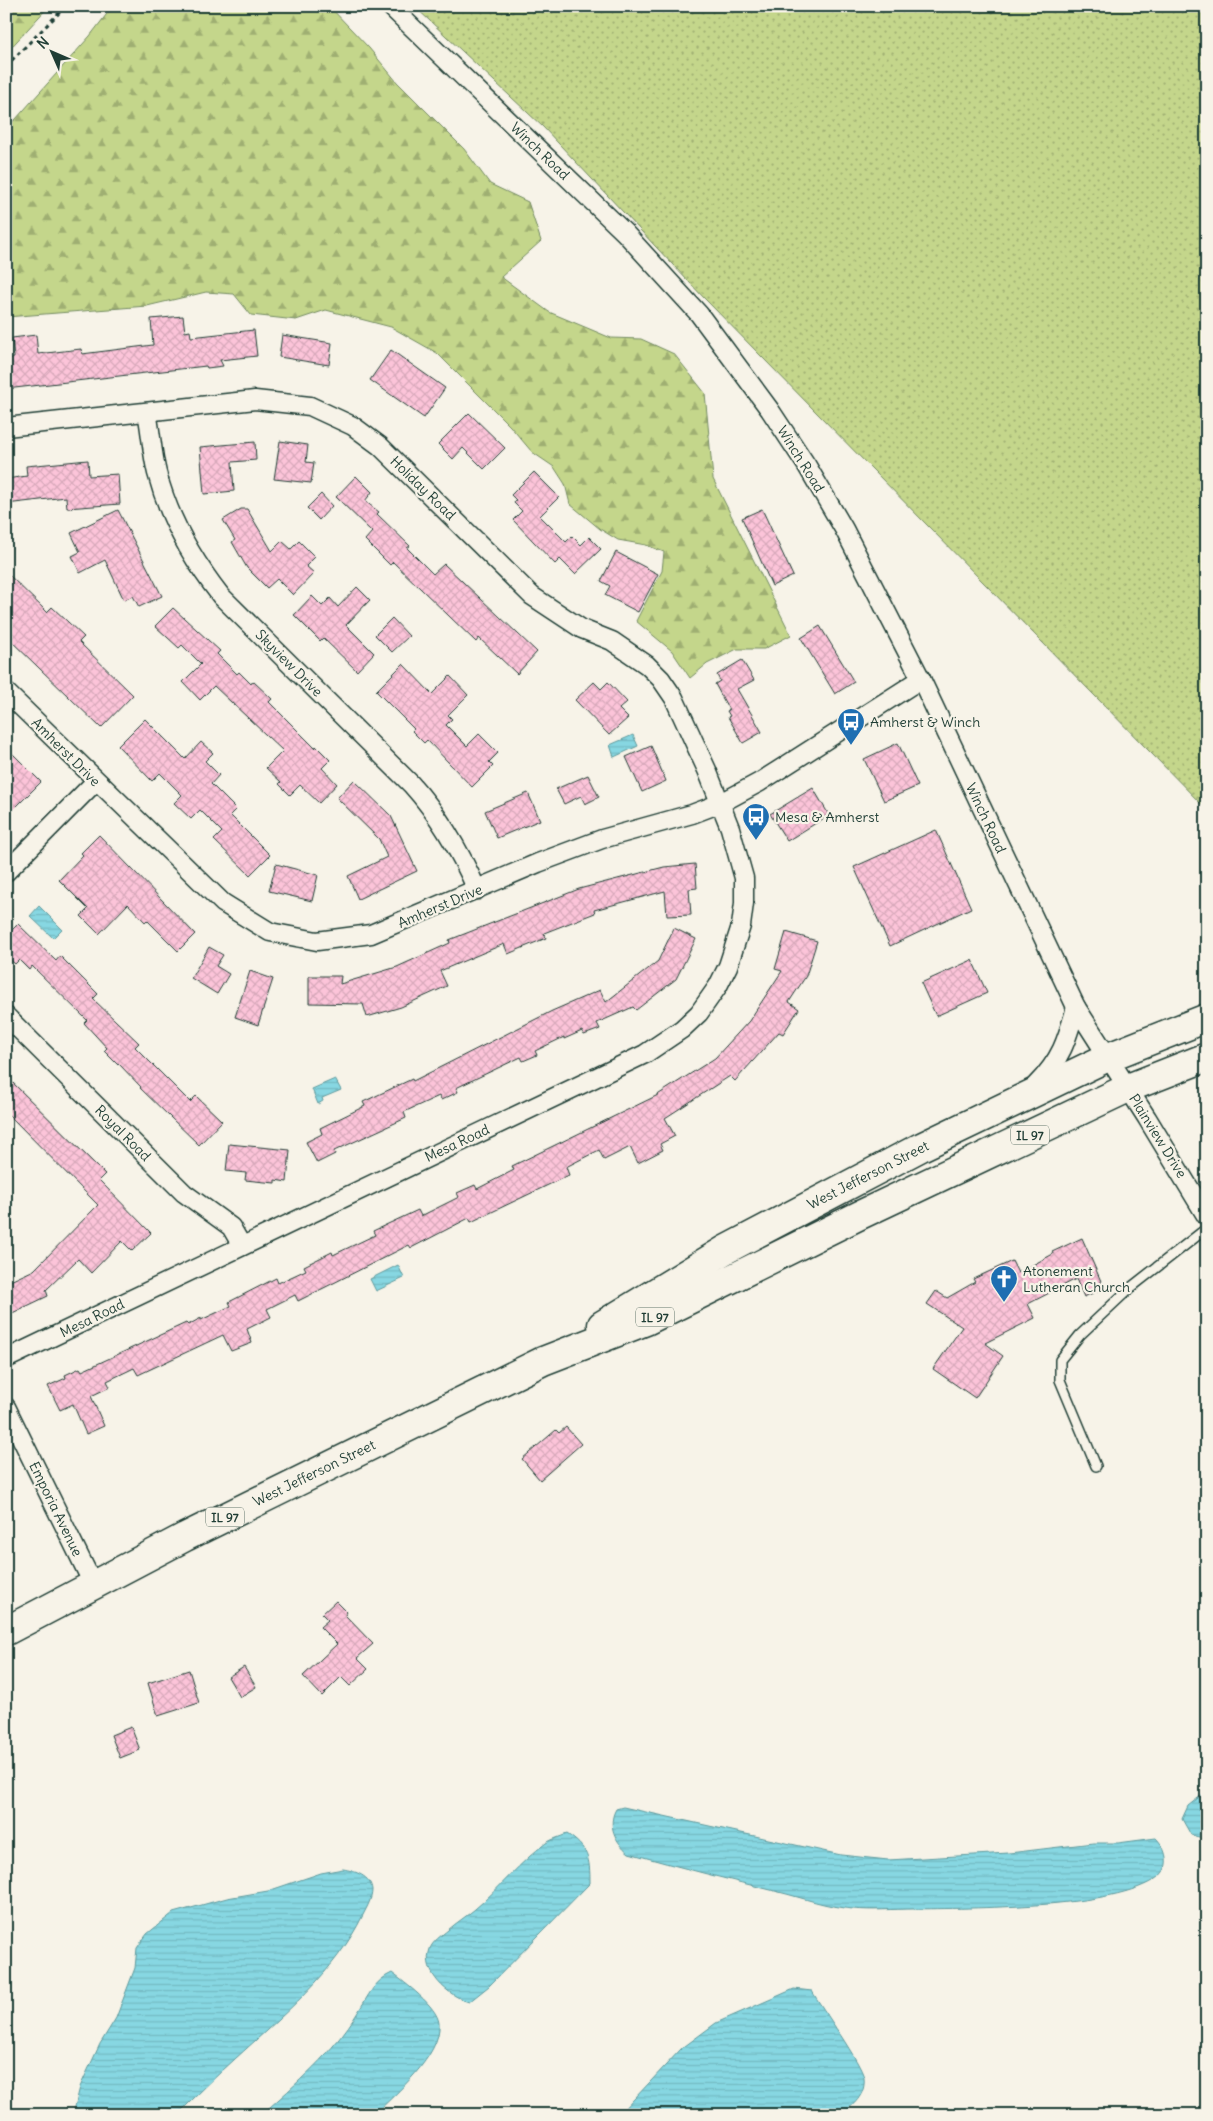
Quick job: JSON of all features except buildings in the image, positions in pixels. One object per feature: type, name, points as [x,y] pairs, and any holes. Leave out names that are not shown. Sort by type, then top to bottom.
[{"type":"main road","name":"West Jefferson Street","points":[[6,1631],[93,1584],[543,1360],[725,1250],[921,1147],[1106,1058],[1207,1018]]},
{"type":"main road","name":"West Jefferson Street","points":[[543,1360],[646,1321],[860,1215],[1128,1088],[1207,1057]]},
{"type":"street","name":"Winch Road","points":[[390,6],[625,233],[699,314],[770,410],[807,466],[844,529],[921,679],[1076,1007],[1106,1058]]},
{"type":"street","name":"Holiday Road","points":[[6,427],[255,400],[310,406],[353,426],[380,446],[532,596],[582,630],[612,641],[647,665],[661,679],[674,698],[721,803]]},
{"type":"street","name":"Skyview Drive","points":[[147,412],[156,471],[165,500],[179,533],[204,574],[221,596],[429,804],[446,828],[477,890]]},
{"type":"street","name":"Amherst Drive","points":[[6,692],[223,903],[270,932],[317,941],[371,934],[538,864],[602,840],[692,814],[721,803],[760,782],[921,679]]},
{"type":"street","points":[[6,872],[96,781]]},
{"type":"street","name":"Mesa Road","points":[[6,1359],[645,1054],[682,1029],[698,1013],[718,986],[736,946],[741,926],[744,903],[744,878],[737,849],[721,803]]},
{"type":"street","points":[[1014,1102],[1036,1085],[1053,1068],[1068,1035],[1076,1007]]},
{"type":"street","name":"Royal Road","points":[[6,1016],[178,1187],[230,1227],[242,1246]]},
{"type":"street","name":"Plainview Drive","points":[[1106,1058],[1128,1088],[1207,1217]]},
{"type":"street","name":"Emporia Avenue","points":[[6,1407],[93,1584]]},
{"type":"lane","points":[[1096,1466],[1060,1380],[1060,1360],[1080,1335],[1129,1290],[1207,1228]]},
{"type":"path","points":[[6,66],[66,6]]},
{"type":"green space","points":[[6,6],[49,6],[6,53]]},
{"type":"green space","points":[[113,6],[329,6],[369,48],[397,82],[464,149],[490,184],[528,202],[541,241],[501,277],[549,312],[611,338],[641,339],[674,354],[705,393],[713,479],[791,635],[764,649],[737,649],[707,664],[690,678],[672,651],[636,621],[662,571],[664,552],[646,545],[618,540],[600,529],[570,504],[565,484],[554,467],[532,452],[510,426],[437,353],[391,327],[326,310],[296,320],[251,315],[234,294],[206,292],[147,306],[6,317],[6,125],[15,120],[90,36]]},
{"type":"green space","points":[[414,6],[1207,6],[1207,810],[705,299],[543,127]]},
{"type":"water","points":[[633,735],[638,746],[614,757],[610,745]]},
{"type":"water","points":[[39,906],[62,929],[53,938],[30,916]]},
{"type":"water","points":[[335,1079],[341,1090],[322,1098],[323,1101],[318,1104],[312,1089]]},
{"type":"water","points":[[398,1265],[404,1278],[376,1291],[370,1279]]},
{"type":"water","points":[[1207,1791],[1207,1839],[1191,1835],[1182,1819],[1188,1806]]},
{"type":"water","points":[[623,1807],[841,1855],[888,1860],[1009,1853],[1156,1838],[1165,1852],[1166,1863],[1165,1868],[1158,1877],[1138,1888],[1077,1901],[1004,1907],[853,1909],[816,1902],[629,1853],[616,1838],[612,1827],[613,1815],[616,1809]]},
{"type":"water","points":[[567,1834],[584,1849],[588,1860],[590,1883],[489,1986],[469,2002],[453,1995],[433,1975],[429,1967],[428,1958],[433,1944],[440,1936],[472,1912],[537,1850],[548,1842]]},
{"type":"water","points":[[343,1869],[366,1878],[372,1890],[369,1903],[363,1915],[338,1956],[306,1993],[177,2115],[73,2115],[80,2087],[100,2044],[116,2018],[135,1968],[137,1948],[147,1934],[173,1913],[227,1898],[268,1891],[321,1873]]},
{"type":"water","points":[[392,1973],[427,2002],[437,2016],[439,2023],[438,2035],[433,2048],[416,2073],[405,2085],[374,2115],[261,2115],[301,2079],[338,2041],[376,1984]]},
{"type":"water","points":[[794,1989],[812,1991],[862,2071],[864,2084],[861,2095],[845,2112],[840,2115],[619,2115],[681,2049],[716,2023]]},
{"type":"place","name":"Amherst & Winch","points":[[851,746]]},
{"type":"place","name":"Mesa & Amherst","points":[[756,841]]},
{"type":"place","name":"Atonement Lutheran Church","points":[[1004,1303]]}]
